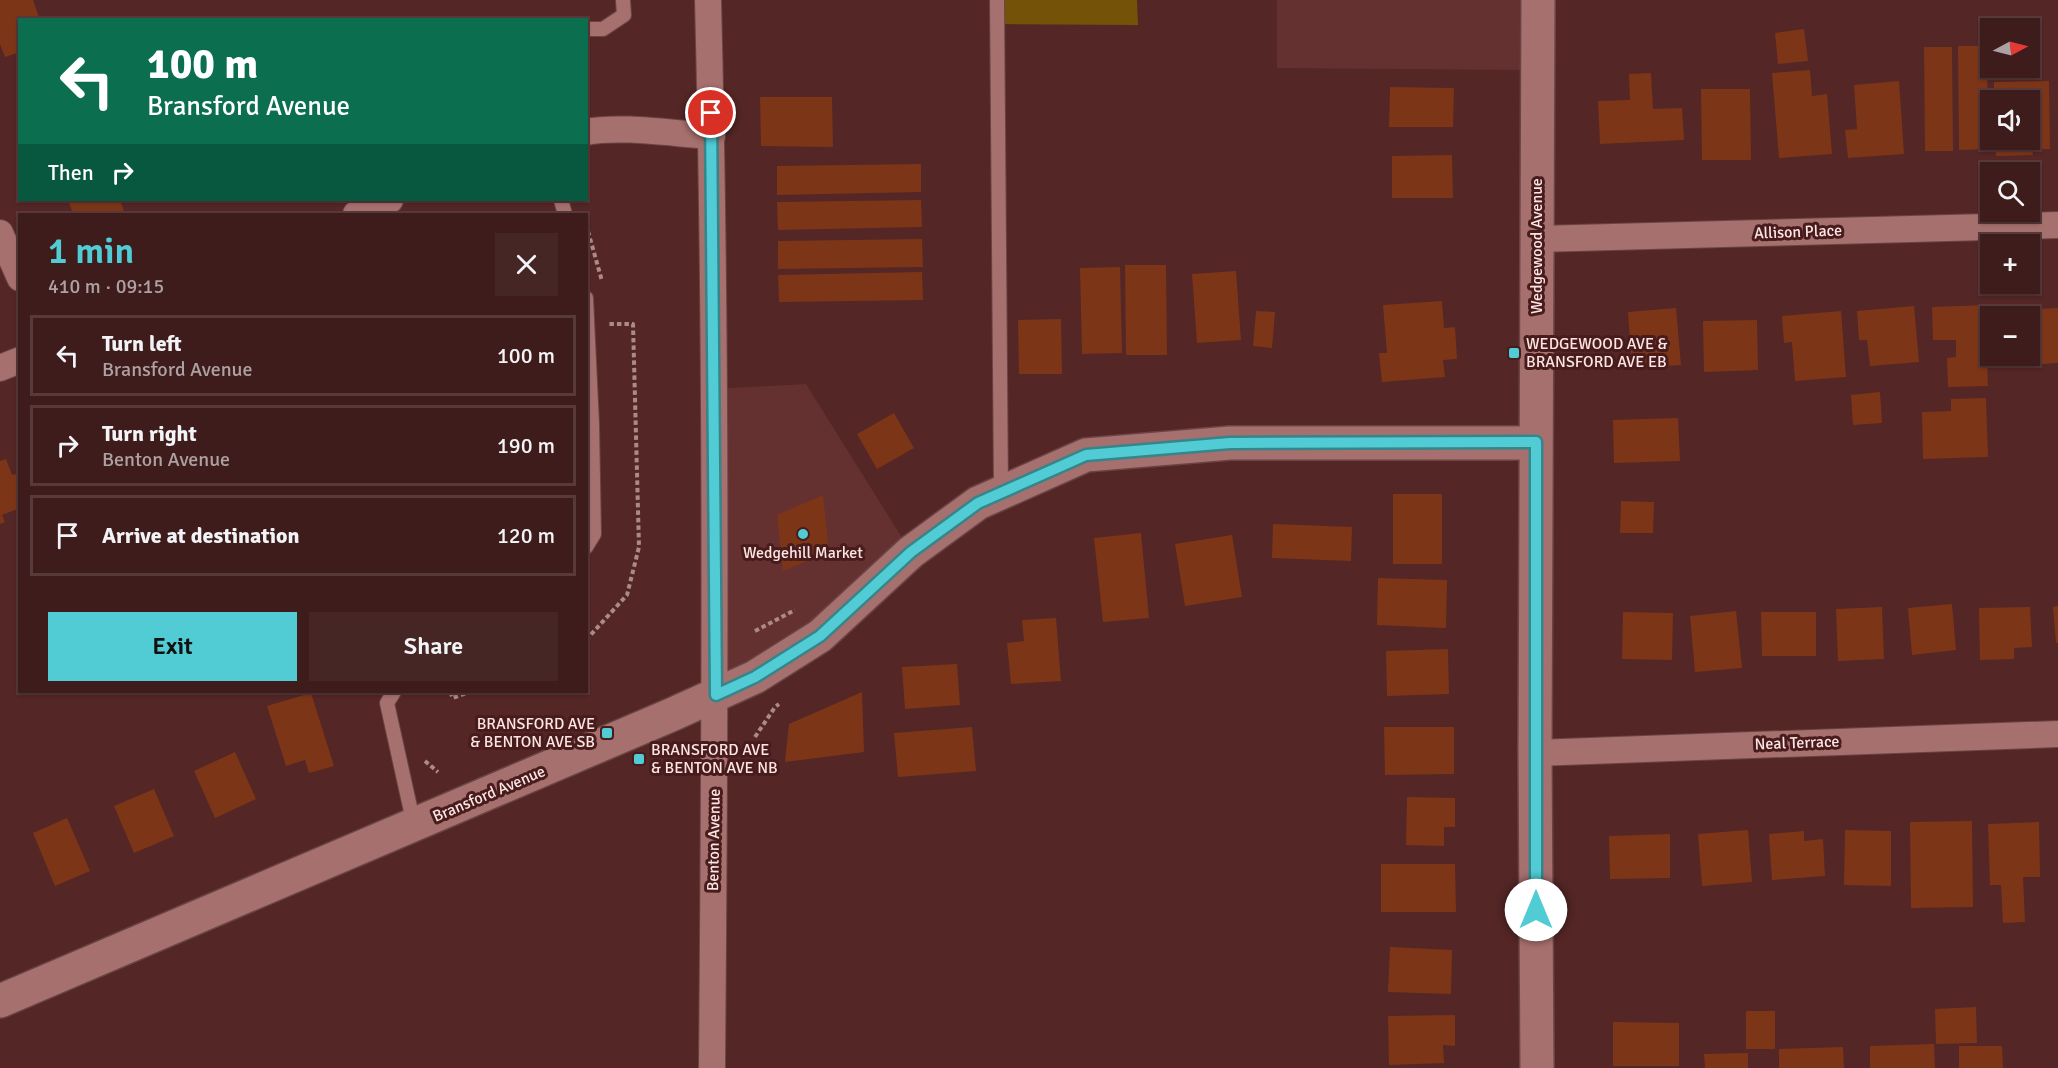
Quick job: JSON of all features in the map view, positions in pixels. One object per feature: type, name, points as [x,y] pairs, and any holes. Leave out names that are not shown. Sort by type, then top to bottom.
[{"type":"main road","name":"Wedgewood Avenue","points":[[1537,1068],[1535,753],[1538,0]]},
{"type":"main road","name":"Bransford Avenue","points":[[0,1001],[755,677],[820,636],[911,552],[978,503],[1086,455],[1230,443],[1536,442]]},
{"type":"street","name":"Benton Avenue","points":[[708,0],[712,136],[716,695],[712,1068]]},
{"type":"street","points":[[588,132],[639,131],[712,136]]},
{"type":"street","points":[[358,213],[387,201]]},
{"type":"street","name":"Allison Place","points":[[1538,239],[2058,225]]},
{"type":"street","points":[[0,233],[18,274]]},
{"type":"street","points":[[0,368],[18,361]]},
{"type":"street","name":"Neal Terrace","points":[[1535,753],[2058,734]]},
{"type":"lane","points":[[588,29],[603,29],[624,15],[623,0]]},
{"type":"lane","points":[[997,0],[1001,493]]},
{"type":"lane","points":[[588,354],[594,534],[588,544]]},
{"type":"lane","points":[[393,693],[387,703],[414,825]]},
{"type":"path","points":[[588,232],[603,289]]},
{"type":"path","points":[[588,638],[627,596],[639,547],[633,324],[608,324]]},
{"type":"path","points":[[450,693],[453,698],[466,693]]},
{"type":"path","points":[[755,737],[775,707],[784,700]]},
{"type":"shaded area","points":[[997,0],[1137,0],[1138,25],[997,24]]},
{"type":"shaded area","points":[[1277,0],[1538,0],[1538,70],[1277,68]]},
{"type":"shaded area","points":[[806,384],[911,552],[716,695],[714,389]]},
{"type":"building","points":[[0,0],[33,0],[39,18],[18,18],[18,53],[5,57],[0,44]]},
{"type":"building","points":[[1804,29],[1808,61],[1778,64],[1775,33]]},
{"type":"building","points":[[1958,46],[1980,46],[1980,78],[1987,78],[1987,90],[1980,90],[1980,149],[1959,150]]},
{"type":"building","points":[[1924,47],[1952,47],[1953,151],[1925,151]]},
{"type":"building","points":[[1810,70],[1812,96],[1827,94],[1832,154],[1779,158],[1772,73]]},
{"type":"building","points":[[1651,73],[1653,109],[1682,108],[1684,140],[1600,144],[1598,101],[1630,100],[1629,74]]},
{"type":"building","points":[[1899,81],[1904,154],[1848,158],[1845,130],[1857,129],[1854,85]]},
{"type":"building","points":[[2049,81],[2050,149],[2040,149],[2040,90],[1994,90],[1994,82]]},
{"type":"building","points":[[1390,87],[1454,88],[1453,127],[1389,127]]},
{"type":"building","points":[[1701,89],[1750,89],[1751,160],[1702,160]]},
{"type":"building","points":[[760,97],[832,97],[833,147],[761,146]]},
{"type":"building","points":[[1996,150],[2032,150],[2033,155],[1996,156]]},
{"type":"building","points":[[1452,155],[1453,198],[1392,198],[1392,156]]},
{"type":"building","points":[[921,164],[921,192],[777,195],[777,166]]},
{"type":"building","points":[[921,200],[922,227],[778,230],[777,202]]},
{"type":"building","points":[[68,201],[120,201],[125,213],[73,213]]},
{"type":"building","points":[[922,239],[923,267],[778,269],[778,241]]},
{"type":"building","points":[[1125,265],[1166,265],[1167,355],[1126,355]]},
{"type":"building","points":[[1120,267],[1122,353],[1082,354],[1080,268]]},
{"type":"building","points":[[1236,271],[1241,340],[1197,343],[1192,274]]},
{"type":"building","points":[[922,272],[923,300],[779,302],[778,275]]},
{"type":"building","points":[[1442,301],[1444,328],[1455,327],[1457,359],[1443,360],[1445,377],[1382,382],[1379,353],[1387,353],[1383,305]]},
{"type":"building","points":[[1985,305],[1980,306],[1980,366],[1987,366],[1988,386],[1948,387],[1947,358],[1956,357],[1956,340],[1933,340],[1932,307]]},
{"type":"building","points":[[1914,306],[1919,362],[1870,366],[1867,340],[1859,340],[1857,311]]},
{"type":"building","points":[[1676,308],[1681,365],[1632,368],[1628,312]]},
{"type":"building","points":[[2058,308],[2058,363],[2040,364],[2040,309]]},
{"type":"building","points":[[1256,311],[1275,312],[1272,348],[1253,346]]},
{"type":"building","points":[[1841,311],[1846,377],[1795,381],[1792,342],[1784,343],[1782,316]]},
{"type":"building","points":[[1061,319],[1062,374],[1019,374],[1018,320]]},
{"type":"building","points":[[1757,320],[1758,370],[1704,372],[1703,321]]},
{"type":"building","points":[[1880,392],[1882,423],[1853,425],[1851,395]]},
{"type":"building","points":[[1986,398],[1988,457],[1923,459],[1922,412],[1951,411],[1951,399]]},
{"type":"building","points":[[894,413],[914,448],[877,469],[857,434]]},
{"type":"building","points":[[1678,418],[1680,461],[1614,463],[1613,420]]},
{"type":"building","points":[[6,459],[12,475],[18,474],[18,509],[2,515],[5,522],[0,524],[0,461]]},
{"type":"building","points":[[1393,494],[1442,494],[1442,564],[1393,564]]},
{"type":"building","name":"Wedgehill Market","points":[[823,495],[829,552],[783,571],[777,515]]},
{"type":"building","points":[[1621,501],[1654,502],[1653,533],[1620,533]]},
{"type":"building","points":[[1273,524],[1352,527],[1351,561],[1272,558]]},
{"type":"building","points":[[1141,533],[1149,618],[1103,622],[1094,538]]},
{"type":"building","points":[[1232,535],[1242,597],[1185,606],[1175,544]]},
{"type":"building","points":[[1378,578],[1447,580],[1446,628],[1377,625]]},
{"type":"building","points":[[1952,604],[1956,650],[1912,655],[1908,608]]},
{"type":"building","points":[[2058,606],[2058,643],[2056,643],[2053,607]]},
{"type":"building","points":[[1882,607],[1884,659],[1838,661],[1836,609]]},
{"type":"building","points":[[2030,607],[2032,647],[2014,648],[2014,659],[1980,660],[1979,608]]},
{"type":"building","points":[[1736,611],[1742,668],[1695,672],[1690,616]]},
{"type":"building","points":[[1623,612],[1673,613],[1672,660],[1622,659]]},
{"type":"building","points":[[1761,612],[1816,612],[1816,656],[1762,656]]},
{"type":"building","points":[[1056,618],[1061,681],[1011,684],[1007,643],[1024,641],[1022,620]]},
{"type":"building","points":[[1448,649],[1449,694],[1387,696],[1386,651]]},
{"type":"building","points":[[957,664],[960,705],[905,709],[902,667]]},
{"type":"building","points":[[862,692],[864,752],[785,762],[789,724]]},
{"type":"building","points":[[311,693],[334,766],[309,773],[305,760],[286,766],[267,706]]},
{"type":"building","points":[[972,727],[976,771],[898,777],[894,733]]},
{"type":"building","points":[[1384,727],[1454,727],[1454,774],[1385,775]]},
{"type":"building","points":[[235,752],[256,799],[215,818],[194,771]]},
{"type":"building","points":[[154,789],[174,836],[134,853],[114,806]]},
{"type":"building","points":[[1407,797],[1455,798],[1455,827],[1444,827],[1444,846],[1406,845]]},
{"type":"building","points":[[67,818],[90,871],[55,886],[33,833]]},
{"type":"building","points":[[1972,821],[1973,907],[1911,908],[1910,822]]},
{"type":"building","points":[[2039,822],[2040,877],[2023,877],[2025,922],[2003,923],[2001,885],[1990,885],[1988,824]]},
{"type":"building","points":[[1748,830],[1752,882],[1702,886],[1698,834]]},
{"type":"building","points":[[1845,830],[1891,831],[1891,886],[1844,885]]},
{"type":"building","points":[[1804,831],[1804,841],[1823,839],[1825,876],[1772,880],[1769,834]]},
{"type":"building","points":[[1670,834],[1670,878],[1610,879],[1609,836]]},
{"type":"building","points":[[1381,864],[1455,864],[1456,912],[1381,912]]},
{"type":"building","points":[[1390,947],[1452,950],[1451,994],[1388,992]]},
{"type":"building","points":[[1976,1007],[1977,1043],[1936,1044],[1935,1009]]},
{"type":"building","points":[[1746,1011],[1775,1011],[1775,1049],[1746,1049]]},
{"type":"building","points":[[1455,1015],[1455,1046],[1443,1045],[1444,1063],[1389,1065],[1388,1016]]},
{"type":"building","points":[[1613,1022],[1679,1023],[1679,1066],[1613,1066]]},
{"type":"building","points":[[1934,1044],[1935,1068],[1870,1068],[1870,1046]]},
{"type":"building","points":[[1959,1046],[2002,1046],[2003,1068],[1959,1068]]},
{"type":"building","points":[[1843,1047],[1844,1068],[1779,1068],[1779,1049]]},
{"type":"building","points":[[1748,1053],[1748,1068],[1705,1068],[1704,1054]]},
{"type":"place","name":"WEDGEWOOD AVE & BRANSFORD AVE EB","points":[[1514,353]]},
{"type":"place","name":"Wedgehill Market","points":[[803,534]]},
{"type":"place","name":"BRANSFORD AVE & BENTON AVE SB","points":[[607,733]]},
{"type":"place","name":"BRANSFORD AVE & BENTON AVE NB","points":[[639,759]]},
{"type":"route","points":[[711,113],[716,695],[755,677],[820,636],[911,552],[978,503],[1086,455],[1230,443],[1536,442],[1536,910]]}]
